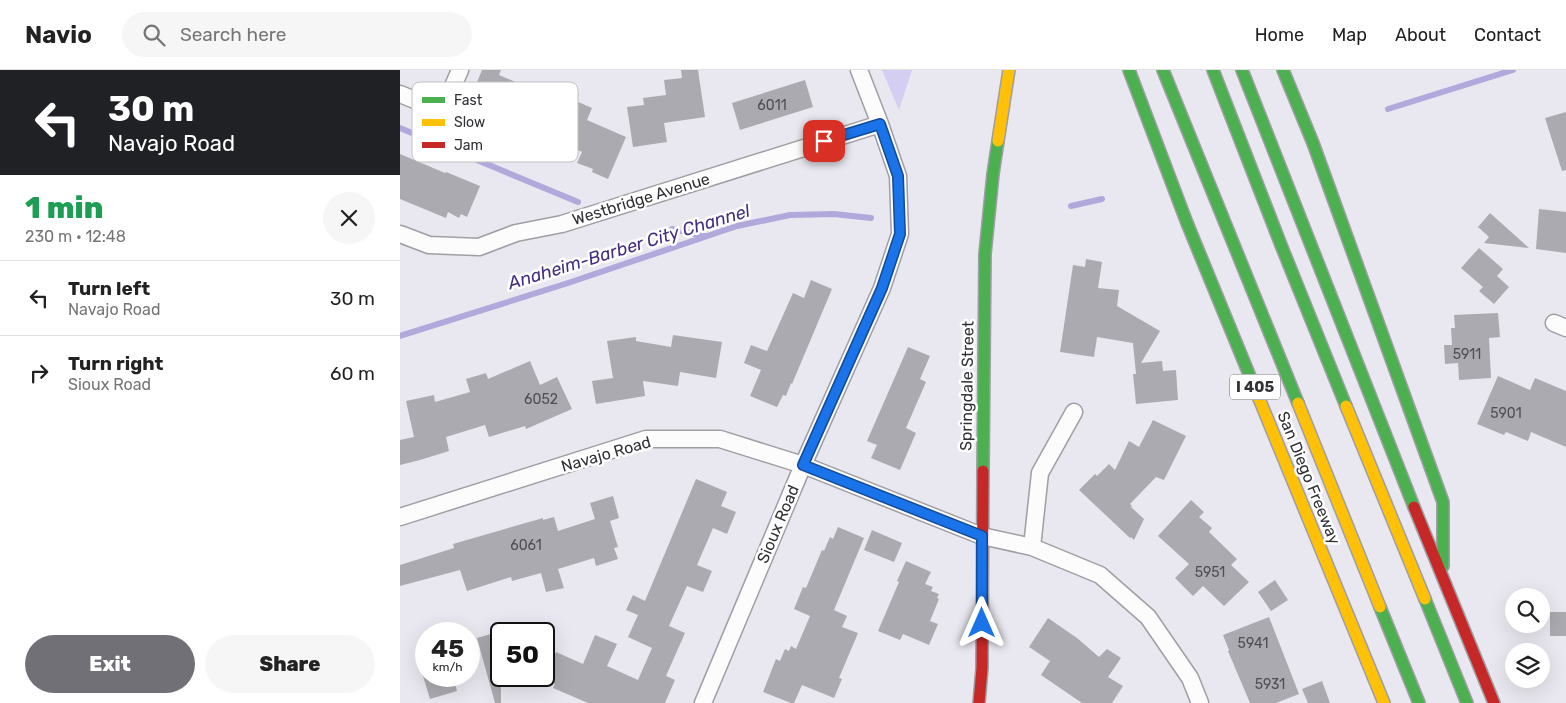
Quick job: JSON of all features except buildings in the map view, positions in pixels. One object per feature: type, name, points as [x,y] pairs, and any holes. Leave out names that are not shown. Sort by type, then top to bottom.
[{"type":"main road","name":"Springdale Street","points":[[979,703],[982,668],[985,254],[993,174],[1009,70]]},
{"type":"main road","name":"San Diego Freeway","points":[[1129,70],[1188,223],[1384,703]]},
{"type":"main road","points":[[1163,70],[1419,703]]},
{"type":"main road","points":[[1213,70],[1285,254],[1467,703]]},
{"type":"main road","points":[[1242,70],[1443,580],[1494,703]]},
{"type":"main road","points":[[1283,70],[1313,143],[1443,502],[1443,580]]},
{"type":"main road","points":[[1294,70],[1313,143]]},
{"type":"street","points":[[455,82],[460,70]]},
{"type":"street","points":[[859,70],[880,124]]},
{"type":"street","points":[[400,94],[412,99]]},
{"type":"street","name":"Westbridge Avenue","points":[[400,234],[429,246],[478,247],[516,233],[562,224],[880,124]]},
{"type":"street","name":"Sioux Road","points":[[703,703],[803,465],[882,288],[900,234],[898,176],[880,124]]},
{"type":"street","points":[[1032,547],[1040,473],[1074,412]]},
{"type":"street","name":"Navajo Road","points":[[400,517],[646,439],[720,439],[803,465],[982,536],[1032,547],[1100,575],[1148,617],[1190,678],[1200,703]]},
{"type":"shaded area","points":[[882,70],[912,70],[899,110]]},
{"type":"waterway","name":"Anaheim-Barber City Channel","points":[[1388,109],[1513,70]]},
{"type":"waterway","points":[[400,128],[412,133]]},
{"type":"waterway","points":[[482,162],[578,202]]},
{"type":"waterway","points":[[1071,206],[1102,199]]},
{"type":"waterway","name":"Anaheim-Barber City Channel","points":[[400,336],[565,284],[737,226],[790,215],[834,214],[871,218]]},
{"type":"waterway","points":[[672,229],[705,236]]},
{"type":"traffic: fast","points":[[1129,70],[1187,223],[1258,396]]},
{"type":"traffic: fast","points":[[1163,70],[1298,403]]},
{"type":"traffic: fast","points":[[1213,70],[1346,406]]},
{"type":"traffic: fast","points":[[1242,70],[1414,507]]},
{"type":"traffic: fast","points":[[1283,70],[1313,143],[1443,502],[1443,566]]},
{"type":"traffic: fast","points":[[983,471],[985,254],[998,141]]},
{"type":"traffic: fast","points":[[1425,599],[1467,703]]},
{"type":"traffic: fast","points":[[1380,607],[1419,703]]},
{"type":"traffic: slow","points":[[998,141],[1009,70]]},
{"type":"traffic: slow","points":[[1258,396],[1384,703]]},
{"type":"traffic: slow","points":[[1298,403],[1380,607]]},
{"type":"traffic: slow","points":[[1346,406],[1425,599]]},
{"type":"traffic: jam","points":[[979,703],[982,668],[983,471]]},
{"type":"traffic: jam","points":[[1414,507],[1494,703]]},
{"type":"route","points":[[824,141],[880,124],[898,176],[900,234],[882,288],[803,465],[982,536],[982,623]]}]
